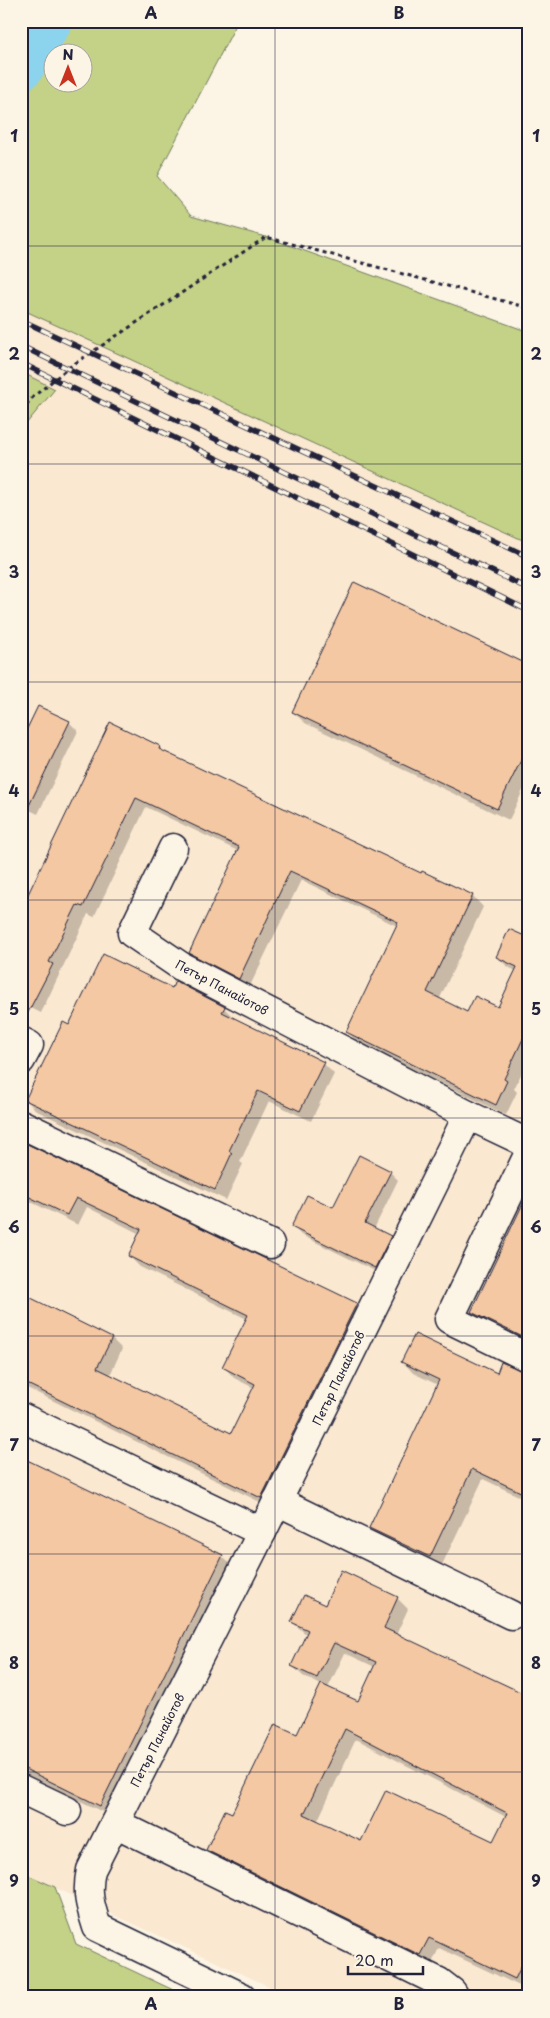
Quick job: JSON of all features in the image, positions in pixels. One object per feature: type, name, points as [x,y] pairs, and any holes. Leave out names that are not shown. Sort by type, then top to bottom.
[{"type":"street","name":"Петър Панайотов","points":[[173,848],[132,933],[182,967],[468,1114],[262,1532],[91,1870],[87,1886],[89,1901],[97,1927],[242,1997]]},
{"type":"street","points":[[21,1041],[29,1045],[21,1060]]},
{"type":"street","points":[[468,1114],[529,1144]]},
{"type":"street","points":[[21,1124],[270,1244]]},
{"type":"street","points":[[529,1153],[449,1319],[529,1358]]},
{"type":"street","points":[[21,1417],[262,1532]]},
{"type":"street","points":[[277,1501],[510,1615]]},
{"type":"street","points":[[21,1789],[67,1811]]},
{"type":"street","points":[[115,1823],[439,1982],[452,1992],[455,1997]]},
{"type":"path","points":[[21,411],[33,397],[68,368],[266,237],[529,308]]},
{"type":"shaded area","points":[[21,309],[529,543],[529,1997],[292,1997],[21,1872],[21,430],[54,389],[21,372]]},
{"type":"green space","points":[[21,21],[238,21],[157,176],[191,216],[266,237],[529,332],[529,543],[21,309]]},
{"type":"green space","points":[[21,372],[55,389],[21,430]]},
{"type":"green space","points":[[21,1872],[55,1887],[76,1944],[188,1997],[21,1997]]},
{"type":"building","points":[[354,582],[529,665],[529,744],[497,809],[292,712]]},
{"type":"building","points":[[38,706],[70,721],[21,822],[21,741]]},
{"type":"building","points":[[110,722],[160,746],[159,749],[421,873],[422,871],[473,895],[427,992],[467,1012],[475,996],[498,1007],[517,967],[496,957],[509,929],[529,938],[529,1026],[504,1079],[507,1081],[496,1105],[346,1032],[398,922],[290,871],[239,979],[189,953],[239,847],[136,798],[83,907],[77,905],[49,962],[53,964],[21,1026],[21,909]]},
{"type":"building","points":[[103,954],[172,988],[175,981],[225,1007],[222,1012],[324,1062],[300,1111],[258,1091],[229,1151],[232,1153],[215,1190],[25,1100],[63,1022],[69,1025]]},
{"type":"building","points":[[21,1141],[357,1303],[261,1498],[21,1381],[21,1293],[112,1338],[97,1368],[231,1433],[255,1384],[222,1367],[248,1315],[128,1256],[141,1229],[76,1198],[67,1215],[21,1193]]},
{"type":"building","points":[[359,1155],[391,1171],[365,1223],[391,1236],[375,1268],[291,1227],[307,1195],[333,1207]]},
{"type":"building","points":[[529,1191],[529,1340],[471,1312]]},
{"type":"building","points":[[415,1334],[497,1373],[501,1362],[529,1373],[529,1496],[472,1469],[430,1557],[369,1528],[439,1380],[401,1362]]},
{"type":"building","points":[[21,1457],[223,1555],[100,1806],[21,1767]]},
{"type":"building","points":[[341,1570],[398,1597],[384,1628],[529,1696],[529,1950],[515,1979],[429,1938],[420,1955],[206,1850],[225,1810],[232,1813],[275,1724],[297,1734],[321,1684],[358,1701],[376,1662],[334,1643],[317,1678],[291,1666],[308,1630],[291,1622],[304,1595],[325,1605]],"holes":[[[345,1729],[507,1813],[493,1841],[386,1790],[361,1841],[304,1814]]]},
{"type":"waterway","points":[[21,68],[50,21]]},
{"type":"railway","points":[[21,320],[529,557]]},
{"type":"railway","points":[[21,346],[529,589]]},
{"type":"railway","points":[[21,363],[529,611]]}]
